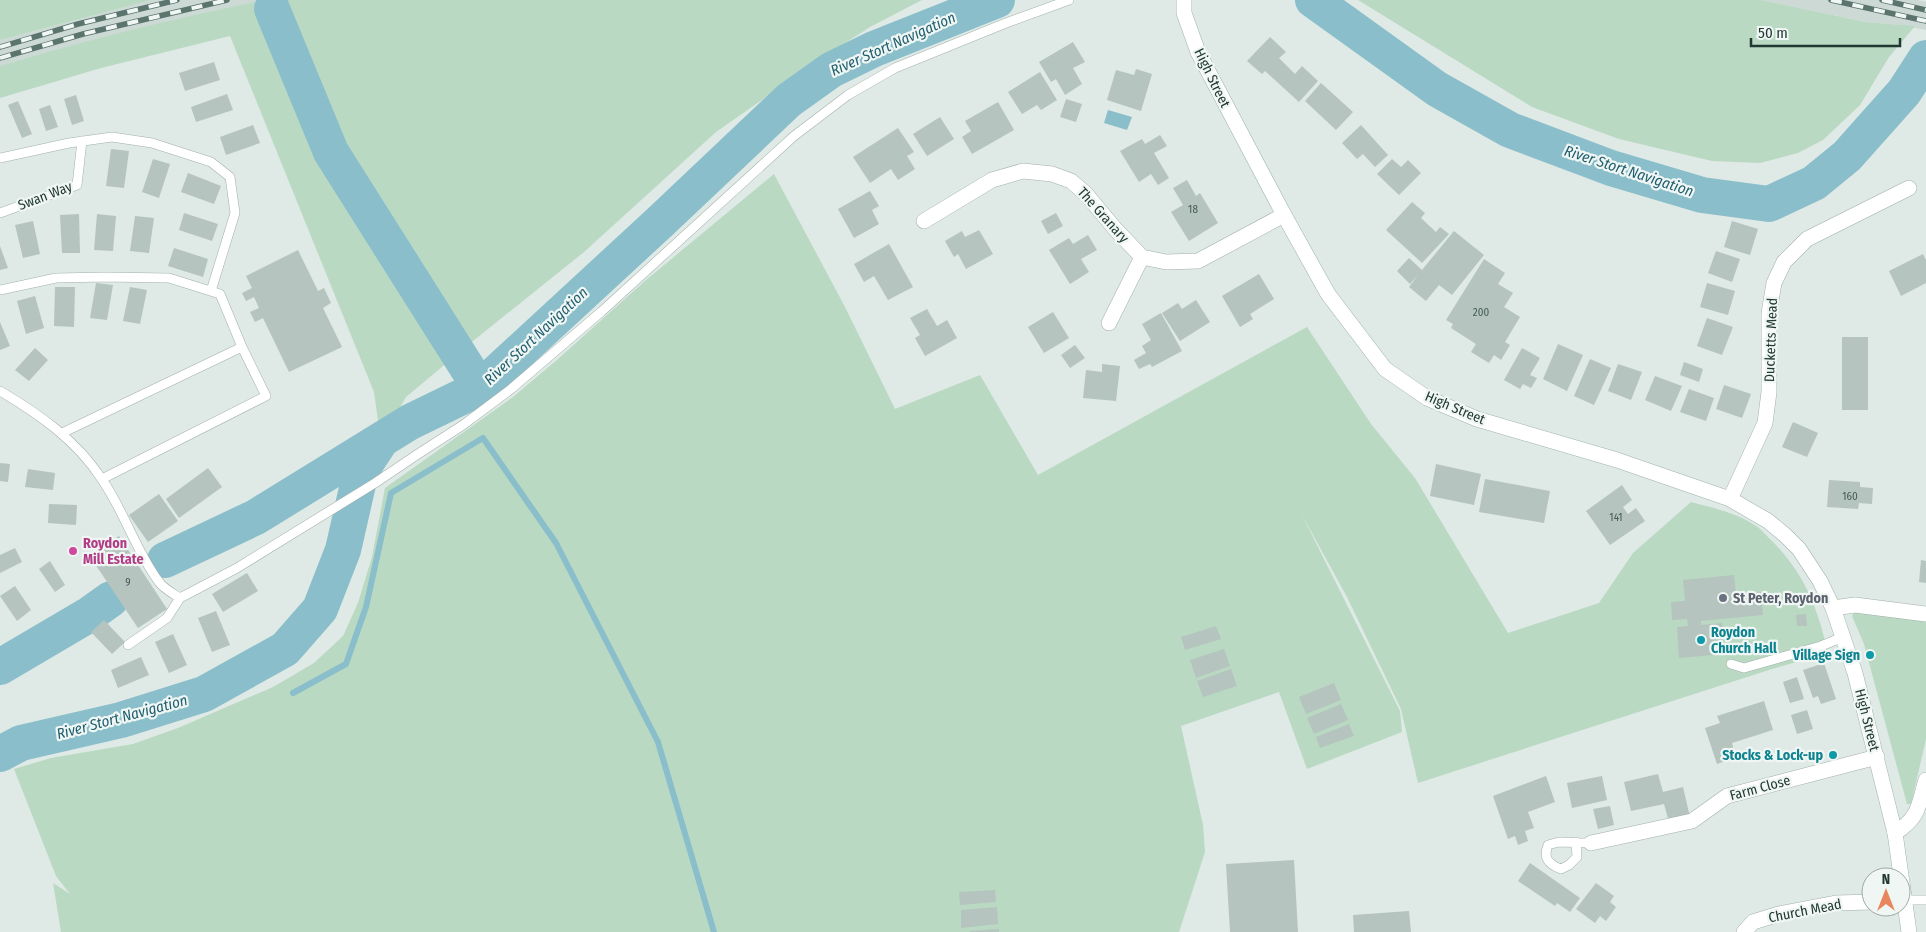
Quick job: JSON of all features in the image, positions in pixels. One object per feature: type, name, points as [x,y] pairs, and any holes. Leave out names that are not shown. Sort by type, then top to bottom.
[{"type":"street","name":"High Street","points":[[1184,0],[1184,13],[1208,72],[1284,216],[1328,294],[1385,368],[1427,398],[1477,419],[1617,460],[1730,499],[1768,521],[1798,549],[1820,581],[1833,608],[1855,673],[1895,833],[1899,867]]},
{"type":"street","name":"The Granary","points":[[924,221],[992,180],[1023,171],[1052,174],[1071,181],[1086,194],[1142,257]]},
{"type":"street","name":"Ducketts Mead","points":[[1730,499],[1765,423],[1769,392],[1769,313],[1774,283],[1784,262],[1807,239],[1909,188]]},
{"type":"street","points":[[1109,323],[1142,257],[1166,262],[1198,261],[1284,216]]},
{"type":"street","points":[[1833,608],[1855,605],[1926,614]]},
{"type":"street","name":"Farm Close","points":[[1584,843],[1692,821],[1727,796],[1877,757]]},
{"type":"street","points":[[1895,833],[1908,825],[1915,816],[1926,780]]},
{"type":"street","name":"Church Mead","points":[[1744,932],[1753,922],[1779,914],[1836,903],[1861,902]]},
{"type":"street","name":"High Street","points":[[1906,917],[1909,932]]},
{"type":"lane","points":[[128,645],[167,618],[180,598],[237,568],[375,483],[463,425],[511,390],[601,312],[794,136],[848,95],[895,68],[1006,23],[1069,0]]},
{"type":"lane","points":[[0,158],[82,141],[112,137],[152,143],[211,162],[230,177],[235,213],[211,291]]},
{"type":"lane","name":"Swan Way","points":[[0,213],[77,185],[82,141]]},
{"type":"lane","points":[[0,290],[56,278],[106,276],[169,278],[220,294],[242,347],[266,396],[102,479]]},
{"type":"lane","points":[[62,433],[242,347]]},
{"type":"lane","points":[[0,391],[34,411],[62,433],[88,459],[102,479],[135,542],[160,584],[180,598]]},
{"type":"lane","points":[[1731,664],[1744,668],[1821,646],[1843,636]]},
{"type":"lane","points":[[1911,900],[1926,900]]},
{"type":"shaded area","points":[[151,0],[265,0],[118,34],[0,66],[0,40]]},
{"type":"shaded area","points":[[1761,0],[1918,0],[1926,2],[1926,30],[1901,25],[1867,22]]},
{"type":"green space","points":[[0,0],[151,0],[0,40]]},
{"type":"green space","points":[[265,0],[922,0],[870,27],[716,132],[584,252],[406,397],[381,441],[374,392],[230,36],[101,68],[0,98],[0,66],[132,30]]},
{"type":"green space","points":[[1358,0],[1761,0],[1866,22],[1915,26],[1889,57],[1860,105],[1823,140],[1798,153],[1760,163],[1712,161],[1619,139],[1532,107]]},
{"type":"green space","points":[[774,174],[845,307],[895,409],[980,375],[1038,475],[1307,327],[1371,424],[1415,478],[1508,633],[1599,603],[1633,553],[1691,502],[1725,511],[1749,521],[1762,530],[1782,552],[1792,564],[1808,592],[1820,621],[1828,653],[1772,669],[1418,783],[1401,709],[1347,597],[1301,513],[1400,711],[1402,732],[1307,769],[1279,692],[1181,726],[1203,825],[1205,852],[1179,932],[61,932],[53,883],[70,894],[56,876],[14,769],[51,758],[133,744],[178,728],[273,687],[314,663],[343,636],[358,603],[372,557],[385,488],[513,397],[646,280]]},
{"type":"green space","points":[[1858,612],[1926,621],[1926,739],[1911,804],[1907,804],[1864,644],[1852,616]]},
{"type":"water","points":[[1108,110],[1132,117],[1127,130],[1104,123]]},
{"type":"building","points":[[1270,37],[1286,52],[1279,58],[1295,74],[1302,66],[1318,81],[1299,102],[1265,71],[1262,74],[1247,61]]},
{"type":"building","points":[[1073,42],[1085,62],[1073,68],[1082,84],[1065,95],[1056,79],[1051,82],[1039,62]]},
{"type":"building","points":[[214,62],[220,80],[185,91],[179,73]]},
{"type":"building","points":[[1136,69],[1152,74],[1141,111],[1107,100],[1116,70],[1134,75]]},
{"type":"building","points":[[1040,72],[1057,100],[1041,110],[1037,105],[1022,114],[1008,92]]},
{"type":"building","points":[[1321,83],[1353,112],[1336,130],[1305,101]]},
{"type":"building","points":[[227,94],[233,110],[196,122],[191,107]]},
{"type":"building","points":[[76,95],[84,121],[72,125],[64,99]]},
{"type":"building","points":[[1066,99],[1082,104],[1076,122],[1060,117]]},
{"type":"building","points":[[18,101],[32,134],[22,138],[8,105]]},
{"type":"building","points":[[998,102],[1014,130],[972,154],[962,137],[971,131],[965,121]]},
{"type":"building","points":[[50,105],[58,127],[46,131],[39,109]]},
{"type":"building","points":[[940,117],[954,139],[927,156],[913,134]]},
{"type":"building","points":[[253,125],[260,143],[226,155],[220,137]]},
{"type":"building","points":[[1361,125],[1388,155],[1375,167],[1363,154],[1357,159],[1342,143]]},
{"type":"building","points":[[898,128],[914,152],[907,156],[915,169],[898,180],[891,169],[870,183],[853,157]]},
{"type":"building","points":[[1160,135],[1167,146],[1154,153],[1169,178],[1158,185],[1151,174],[1139,182],[1120,151],[1142,139],[1145,144]]},
{"type":"building","points":[[111,149],[129,151],[124,188],[106,186]]},
{"type":"building","points":[[153,159],[170,164],[159,198],[142,192]]},
{"type":"building","points":[[1392,159],[1401,167],[1408,160],[1421,173],[1399,195],[1377,174]]},
{"type":"building","points":[[188,173],[221,186],[214,204],[181,192]]},
{"type":"building","points":[[1187,180],[1196,196],[1200,193],[1218,223],[1189,241],[1171,212],[1183,205],[1173,188]]},
{"type":"building","points":[[870,191],[879,206],[872,210],[879,224],[854,238],[838,209]]},
{"type":"building","points":[[1412,202],[1425,213],[1421,218],[1436,232],[1440,227],[1449,234],[1422,263],[1386,230]]},
{"type":"building","points":[[184,213],[218,224],[212,241],[179,230]]},
{"type":"building","points":[[1056,213],[1063,226],[1048,234],[1041,221]]},
{"type":"building","points":[[79,214],[80,253],[62,253],[60,215]]},
{"type":"building","points":[[97,214],[116,216],[113,251],[94,250]]},
{"type":"building","points":[[135,216],[154,218],[149,253],[130,251]]},
{"type":"building","points":[[33,221],[40,254],[23,258],[15,225]]},
{"type":"building","points":[[1732,221],[1758,229],[1750,255],[1724,247]]},
{"type":"building","points":[[979,230],[993,254],[966,269],[958,254],[954,257],[945,241],[962,231],[965,237]]},
{"type":"building","points":[[1454,231],[1484,255],[1452,295],[1439,285],[1426,301],[1409,287],[1418,275],[1410,284],[1397,271],[1409,258],[1422,270]]},
{"type":"building","points":[[1088,235],[1097,250],[1081,259],[1089,272],[1070,284],[1049,250],[1069,238],[1073,244]]},
{"type":"building","points":[[889,244],[913,287],[888,300],[874,276],[864,282],[854,264]]},
{"type":"building","points":[[0,246],[8,268],[0,270]]},
{"type":"building","points":[[174,248],[208,259],[203,277],[168,266]]},
{"type":"building","points":[[298,250],[318,291],[324,288],[331,303],[323,308],[342,347],[289,372],[263,318],[255,322],[250,312],[259,308],[254,297],[246,301],[242,293],[252,288],[246,276]]},
{"type":"building","points":[[1716,251],[1740,259],[1732,282],[1708,273]]},
{"type":"building","points":[[1923,254],[1926,260],[1926,283],[1901,296],[1889,271]]},
{"type":"building","points":[[1484,259],[1505,273],[1498,284],[1513,293],[1504,307],[1520,317],[1505,342],[1510,345],[1501,360],[1494,355],[1489,363],[1471,352],[1476,344],[1451,328],[1453,324],[1446,320]]},
{"type":"building","points":[[1259,274],[1274,299],[1250,314],[1253,319],[1240,327],[1222,296]]},
{"type":"building","points":[[96,283],[113,285],[107,320],[90,318]]},
{"type":"building","points":[[1707,283],[1735,291],[1728,315],[1700,307]]},
{"type":"building","points":[[55,287],[75,287],[74,327],[54,326]]},
{"type":"building","points":[[130,287],[147,290],[140,324],[123,321]]},
{"type":"building","points":[[35,296],[44,328],[26,334],[17,301]]},
{"type":"building","points":[[1196,300],[1210,322],[1180,341],[1162,313],[1178,303],[1182,309]]},
{"type":"building","points":[[927,309],[937,326],[947,320],[957,338],[925,356],[915,338],[920,335],[910,318]]},
{"type":"building","points":[[1053,312],[1069,338],[1044,353],[1028,327]]},
{"type":"building","points":[[1161,313],[1182,351],[1152,367],[1150,364],[1139,369],[1134,360],[1146,353],[1142,346],[1151,340],[1142,324]]},
{"type":"building","points":[[1707,318],[1733,327],[1722,355],[1697,346]]},
{"type":"building","points":[[0,322],[10,346],[0,350]]},
{"type":"building","points":[[1842,337],[1868,337],[1868,410],[1842,410]]},
{"type":"building","points":[[1558,344],[1583,355],[1567,391],[1543,379]]},
{"type":"building","points":[[1075,345],[1085,358],[1070,368],[1061,355]]},
{"type":"building","points":[[35,348],[48,360],[29,381],[15,370]]},
{"type":"building","points":[[1522,348],[1540,358],[1530,375],[1537,378],[1531,388],[1523,384],[1520,389],[1504,380]]},
{"type":"building","points":[[1590,359],[1611,368],[1594,405],[1574,396]]},
{"type":"building","points":[[1684,362],[1703,369],[1699,382],[1680,375]]},
{"type":"building","points":[[1102,364],[1120,366],[1116,401],[1083,398],[1086,370],[1102,372]]},
{"type":"building","points":[[1618,364],[1642,372],[1631,400],[1608,391]]},
{"type":"building","points":[[1655,376],[1682,386],[1671,411],[1645,400]]},
{"type":"building","points":[[1724,385],[1751,394],[1742,418],[1716,409]]},
{"type":"building","points":[[1689,389],[1714,398],[1706,421],[1680,412]]},
{"type":"building","points":[[1793,422],[1818,433],[1807,457],[1782,447]]},
{"type":"building","points":[[0,463],[10,464],[8,482],[0,481]]},
{"type":"building","points":[[1436,464],[1481,474],[1474,505],[1430,496]]},
{"type":"building","points":[[208,468],[222,487],[179,518],[166,499]]},
{"type":"building","points":[[28,469],[55,473],[53,490],[25,487]]},
{"type":"building","points":[[1485,479],[1550,491],[1544,523],[1479,512]]},
{"type":"building","points":[[1829,480],[1860,482],[1860,487],[1873,488],[1872,504],[1859,503],[1858,509],[1827,507]]},
{"type":"building","points":[[1622,485],[1632,500],[1623,507],[1628,514],[1636,508],[1645,521],[1610,545],[1586,511]]},
{"type":"building","points":[[159,494],[178,521],[148,542],[129,515]]},
{"type":"building","points":[[49,504],[77,505],[76,525],[48,523]]},
{"type":"building","points":[[119,536],[167,609],[138,628],[89,555]]},
{"type":"building","points":[[15,548],[22,562],[0,573],[0,555]]},
{"type":"building","points":[[1921,560],[1926,561],[1926,583],[1919,582]]},
{"type":"building","points":[[50,561],[65,585],[55,592],[39,569]]},
{"type":"building","points":[[247,573],[258,591],[223,612],[212,594]]},
{"type":"building","name":"St Peter, Roydon","points":[[1734,575],[1736,595],[1761,592],[1763,615],[1701,621],[1701,625],[1722,623],[1725,654],[1679,658],[1677,627],[1688,626],[1687,619],[1672,620],[1671,602],[1685,601],[1683,580]]},
{"type":"building","points":[[15,586],[31,610],[17,621],[0,596]]},
{"type":"building","points":[[216,611],[230,645],[212,652],[198,618]]},
{"type":"building","points":[[1806,614],[1807,626],[1797,626],[1796,615]]},
{"type":"building","points":[[104,620],[125,642],[112,654],[91,632]]},
{"type":"building","points":[[1216,626],[1221,639],[1185,650],[1181,637]]},
{"type":"building","points":[[173,634],[187,665],[169,673],[155,642]]},
{"type":"building","points":[[1224,649],[1230,666],[1196,678],[1190,660]]},
{"type":"building","points":[[141,657],[149,675],[118,688],[111,670]]},
{"type":"building","points":[[1824,663],[1836,699],[1821,704],[1818,696],[1813,698],[1803,670]]},
{"type":"building","points":[[1231,669],[1237,686],[1203,697],[1197,681]]},
{"type":"building","points":[[1797,677],[1804,699],[1790,703],[1783,682]]},
{"type":"building","points":[[1334,683],[1341,700],[1306,714],[1299,697]]},
{"type":"building","points":[[1764,701],[1773,730],[1732,743],[1736,757],[1717,764],[1705,728],[1720,723],[1717,716]]},
{"type":"building","points":[[1341,704],[1348,720],[1314,734],[1307,718]]},
{"type":"building","points":[[1807,710],[1813,729],[1797,734],[1791,715]]},
{"type":"building","points":[[1349,724],[1354,736],[1320,748],[1316,737]]},
{"type":"building","points":[[1658,774],[1663,792],[1683,787],[1690,817],[1669,822],[1664,804],[1631,811],[1624,782]]},
{"type":"building","points":[[1546,776],[1555,802],[1528,812],[1534,828],[1525,831],[1528,841],[1518,845],[1515,836],[1508,839],[1493,796]]},
{"type":"building","points":[[1602,776],[1607,800],[1572,808],[1567,783]]},
{"type":"building","points":[[1610,806],[1614,825],[1598,829],[1593,809]]},
{"type":"building","points":[[1294,860],[1298,932],[1230,932],[1226,864]]},
{"type":"building","points":[[1530,863],[1580,898],[1570,912],[1557,903],[1555,906],[1518,881]]},
{"type":"building","points":[[1596,883],[1614,896],[1610,902],[1616,907],[1606,921],[1600,916],[1595,923],[1576,909]]},
{"type":"building","points":[[995,890],[996,902],[960,905],[959,892]]},
{"type":"building","points":[[997,907],[998,924],[961,928],[961,910]]},
{"type":"building","points":[[1409,911],[1411,932],[1354,932],[1353,915]]},
{"type":"building","points":[[999,929],[999,932],[970,932],[970,931]]},
{"type":"waterway","name":"River Stort Navigation","points":[[165,560],[256,517],[410,422],[480,388],[789,100],[831,70],[874,49],[997,0]]},
{"type":"waterway","name":"River Stort Navigation","points":[[1313,0],[1437,89],[1510,130],[1611,168],[1702,195],[1769,204],[1814,183],[1847,156],[1904,92],[1926,58]]},
{"type":"waterway","points":[[272,9],[331,152],[480,388]]},
{"type":"waterway","points":[[293,693],[346,664],[366,607],[391,493],[483,438],[556,543],[658,742],[714,932]]},
{"type":"waterway","name":"River Stort Navigation","points":[[0,754],[21,743],[121,720],[204,694],[285,649],[320,609],[343,550],[361,471],[380,442]]},
{"type":"waterway","points":[[0,667],[90,614],[111,599]]},
{"type":"railway","points":[[0,47],[78,24],[177,0]]},
{"type":"railway","points":[[0,58],[83,34],[227,0]]},
{"type":"railway","points":[[1831,0],[1926,21]]},
{"type":"railway","points":[[1882,0],[1926,10]]},
{"type":"place","name":"Roydon Mill Estate","points":[[73,551]]},
{"type":"place","name":"St Peter, Roydon","points":[[1723,598]]},
{"type":"place","name":"Roydon Church Hall","points":[[1701,640]]},
{"type":"place","name":"Village Sign","points":[[1870,655]]},
{"type":"place","name":"Stocks & Lock-up","points":[[1833,755]]}]
